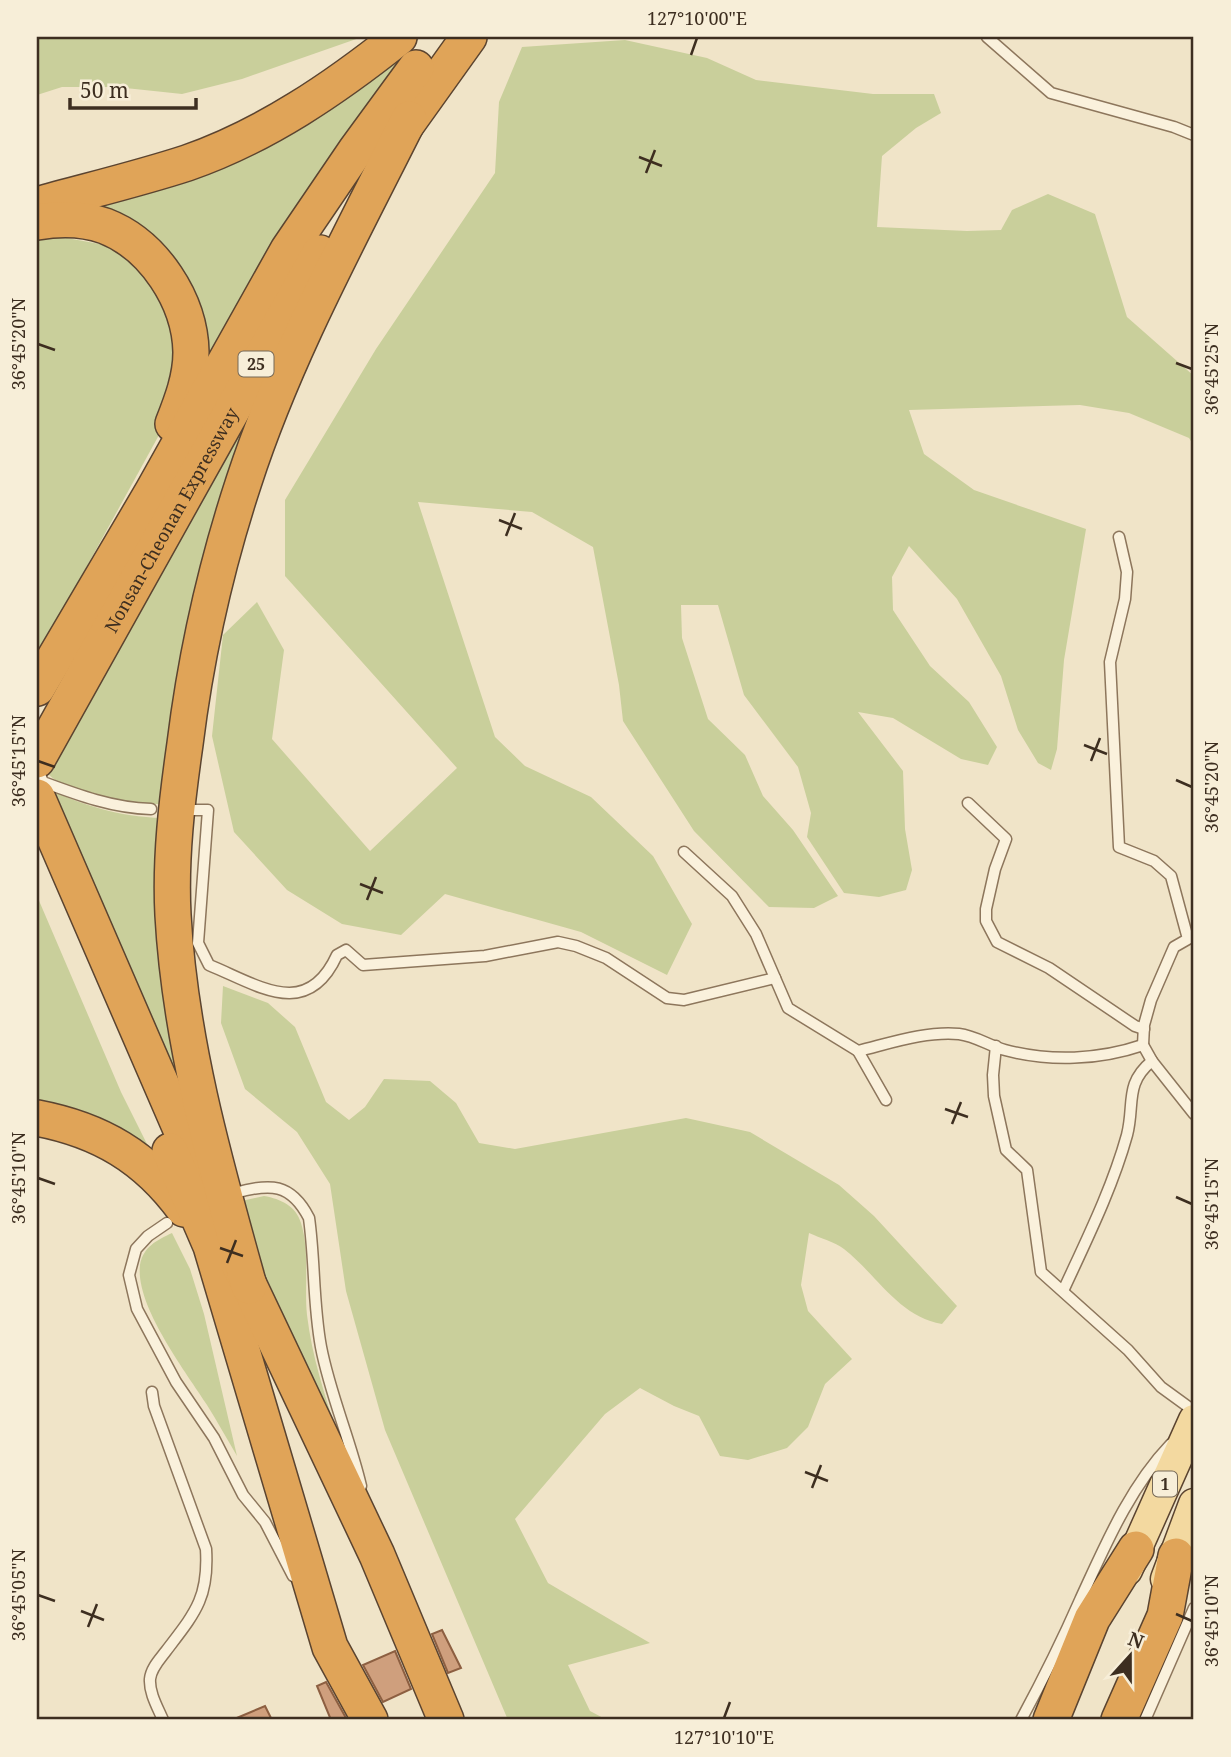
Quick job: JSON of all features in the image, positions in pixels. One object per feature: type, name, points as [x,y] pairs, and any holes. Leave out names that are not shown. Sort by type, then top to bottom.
[{"type":"highway","points":[[37,205],[189,162],[255,133],[307,104],[399,37]]},
{"type":"highway","name":"Nonsan-Cheonan Expressway","points":[[37,760],[51,686],[111,562],[289,250],[356,150],[440,37]]},
{"type":"highway","name":"Nonsan-Cheonan Expressway","points":[[51,686],[310,268],[409,119],[469,37]]},
{"type":"highway","points":[[249,1286],[207,1135],[195,1080],[178,967],[173,914],[173,874],[176,821],[188,719],[195,670],[208,613],[244,479],[295,353],[409,119]]},
{"type":"highway","points":[[37,222],[70,219],[89,222],[106,227],[133,242],[157,265],[170,284],[181,306],[189,335],[190,365],[182,400],[111,562]]},
{"type":"highway","points":[[37,797],[249,1286],[377,1555],[446,1720]]},
{"type":"highway","points":[[37,843],[211,1246],[330,1647],[370,1720]]},
{"type":"highway","points":[[37,1118],[69,1124],[121,1148],[164,1185],[211,1246]]},
{"type":"highway","points":[[1051,1720],[1092,1619],[1136,1549]]},
{"type":"highway","points":[[1119,1720],[1165,1616],[1176,1556]]},
{"type":"main road","name":"1","points":[[1066,1720],[1193,1418]]},
{"type":"main road","name":"1","points":[[1105,1720],[1176,1556],[1194,1504]]},
{"type":"lane","points":[[987,37],[1051,93],[1194,135]]},
{"type":"lane","points":[[1119,537],[1127,572],[1125,599],[1110,662],[1119,847],[1154,861],[1171,876],[1191,939],[1174,947],[1151,1000],[1143,1045],[1152,1061],[1194,1114]]},
{"type":"lane","points":[[37,767],[43,782],[84,797],[129,808],[151,809]]},
{"type":"lane","points":[[968,803],[1006,839],[995,869],[986,909],[986,921],[997,942],[1049,968],[1135,1026],[1144,1029]]},
{"type":"lane","points":[[192,810],[208,810],[198,943],[209,965],[282,995],[306,991],[329,972],[337,955],[346,950],[363,965],[485,956],[558,942],[606,958],[667,998],[684,1000],[775,978]]},
{"type":"lane","points":[[684,852],[732,896],[756,934],[788,1008],[858,1051],[886,1100]]},
{"type":"lane","points":[[858,1051],[929,1034],[958,1034],[978,1038],[1032,1056],[1081,1058],[1114,1055],[1143,1045]]},
{"type":"lane","points":[[996,1046],[994,1096],[1006,1150],[1027,1170],[1041,1272],[1128,1350],[1193,1418],[1154,1462],[1117,1520],[1056,1652],[1021,1720]]},
{"type":"lane","points":[[1063,1291],[1090,1234],[1123,1145],[1133,1084],[1141,1070],[1152,1061]]},
{"type":"lane","points":[[235,1193],[258,1186],[280,1189],[301,1202],[309,1218],[320,1346],[351,1446],[377,1555]]},
{"type":"lane","points":[[167,1223],[148,1236],[136,1250],[129,1275],[137,1309],[176,1382],[214,1438],[243,1495],[265,1522],[300,1590]]},
{"type":"lane","points":[[152,1392],[154,1406],[206,1549],[207,1571],[205,1589],[194,1615],[154,1667],[150,1678],[151,1691],[163,1720]]},
{"type":"lane","points":[[306,1601],[330,1647]]},
{"type":"lane","points":[[1145,1720],[1194,1608]]},
{"type":"green space","points":[[37,37],[362,37],[242,79],[182,94],[116,87],[62,87],[37,95]]},
{"type":"green space","points":[[420,37],[308,199],[200,376],[201,328],[78,209],[394,58]]},
{"type":"green space","points":[[625,40],[707,58],[756,80],[873,94],[934,94],[941,113],[916,128],[882,156],[877,227],[1001,230],[1012,210],[1048,194],[1095,214],[1127,317],[1194,376],[1194,446],[1189,438],[1129,413],[1080,405],[909,410],[924,454],[974,490],[1086,529],[1064,660],[1057,749],[1051,770],[1038,763],[1018,730],[1001,676],[957,599],[909,546],[892,577],[893,610],[930,666],[969,702],[997,747],[988,765],[961,759],[893,718],[858,712],[903,771],[905,829],[912,870],[906,890],[879,897],[844,893],[807,837],[811,813],[798,767],[744,695],[718,605],[681,605],[682,638],[708,719],[745,755],[763,796],[793,830],[838,896],[814,908],[769,907],[694,831],[623,721],[619,685],[593,547],[532,512],[418,502],[495,737],[525,766],[591,797],[653,856],[692,924],[667,975],[581,932],[445,894],[401,935],[342,924],[287,890],[234,832],[212,736],[223,635],[257,602],[284,650],[272,739],[370,851],[457,768],[285,576],[285,500],[376,349],[495,173],[499,102],[522,47]]},
{"type":"green space","points":[[56,236],[105,245],[127,257],[170,306],[177,386],[159,435],[37,657],[37,237]]},
{"type":"green space","points":[[275,364],[184,646],[170,719],[159,804],[100,798],[58,782],[48,774]]},
{"type":"green space","points":[[43,786],[101,809],[162,818],[181,1086]]},
{"type":"green space","points":[[37,896],[121,1092],[162,1174],[37,1112]]},
{"type":"green space","points":[[223,986],[268,1003],[295,1027],[326,1102],[349,1120],[365,1107],[384,1079],[430,1081],[456,1103],[479,1143],[515,1149],[686,1118],[750,1132],[839,1185],[874,1216],[957,1306],[942,1324],[927,1320],[901,1304],[844,1249],[809,1233],[801,1285],[808,1311],[852,1359],[825,1384],[808,1427],[787,1448],[748,1460],[720,1456],[699,1416],[640,1388],[605,1414],[515,1519],[548,1583],[650,1643],[568,1665],[590,1711],[607,1720],[508,1720],[385,1430],[346,1291],[330,1184],[297,1132],[245,1089],[221,1023]]},
{"type":"green space","points":[[264,1196],[287,1204],[296,1212],[301,1223],[306,1257],[309,1331],[338,1436],[295,1365],[237,1202]]},
{"type":"green space","points":[[172,1233],[190,1269],[204,1314],[237,1456],[175,1357],[145,1300],[140,1265],[144,1253],[161,1238]]},
{"type":"building","points":[[442,1630],[461,1668],[448,1673],[432,1634]]},
{"type":"building","points":[[395,1651],[411,1689],[383,1702],[363,1665]]},
{"type":"building","points":[[326,1682],[346,1718],[331,1720],[317,1686]]},
{"type":"building","points":[[265,1706],[272,1720],[232,1720]]}]
